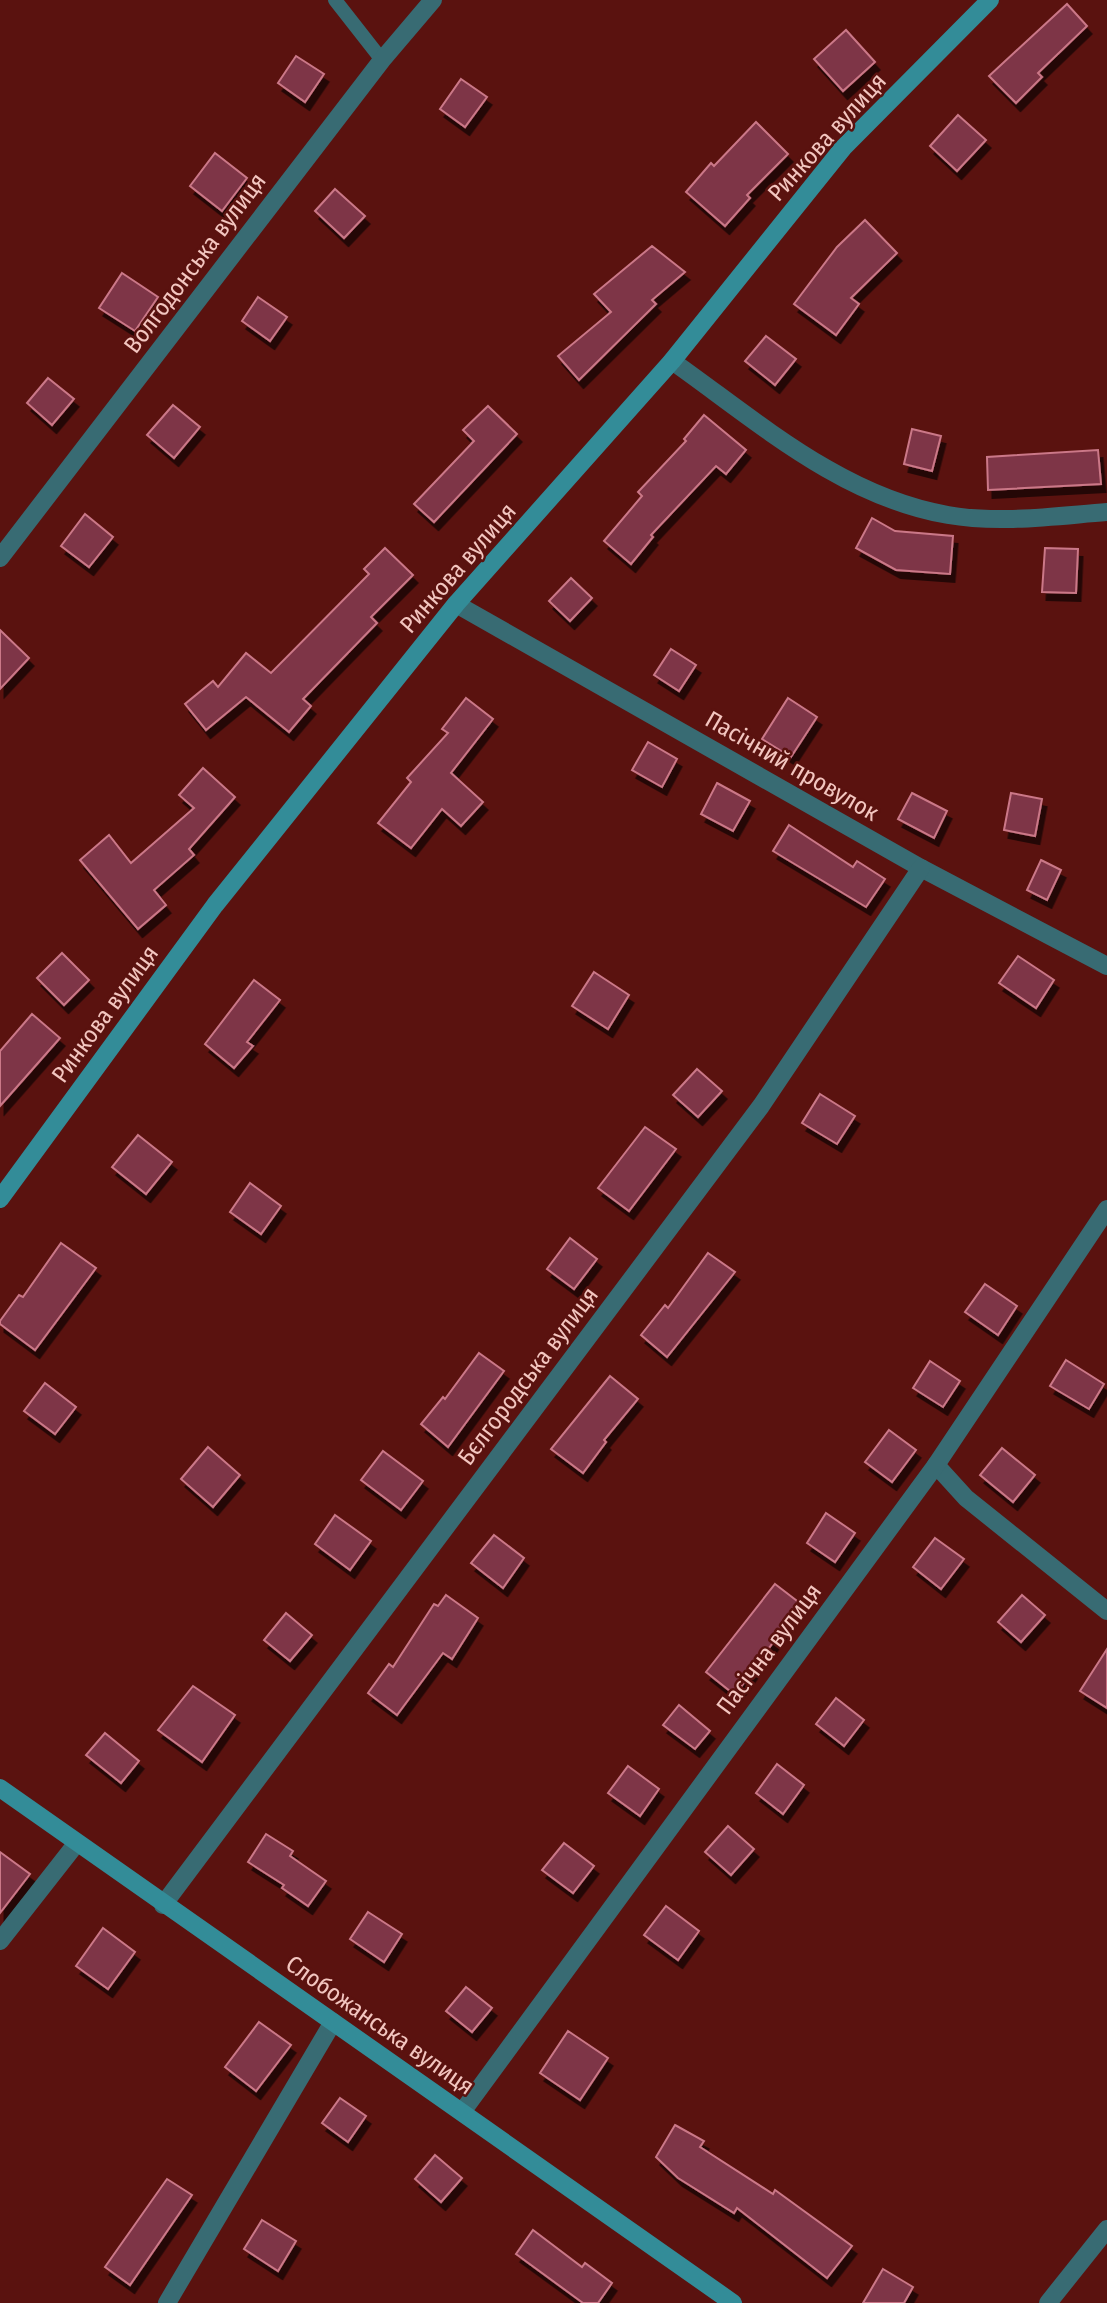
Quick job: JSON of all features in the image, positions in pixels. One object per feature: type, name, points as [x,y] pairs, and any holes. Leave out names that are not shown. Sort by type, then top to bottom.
[{"type":"main road","name":"Ринкова вулиця","points":[[0,1199],[215,905],[456,604],[672,361],[843,148],[990,0]]},
{"type":"main road","name":"Слобожанська вулиця","points":[[0,1788],[76,1844],[733,2303]]},
{"type":"street","name":"Волгодонська вулиця","points":[[0,558],[382,60],[433,0]]},
{"type":"street","points":[[672,361],[818,464],[893,501],[949,515],[1037,518],[1107,512]]},
{"type":"street","name":"Пасічний провулок","points":[[456,604],[921,868],[1107,966]]},
{"type":"street","name":"Бєлгородська вулиця","points":[[163,1905],[761,1106],[921,868]]},
{"type":"street","name":"Пасічна вулиця","points":[[462,2112],[936,1465],[1107,1209]]},
{"type":"street","points":[[936,1465],[966,1499],[1107,1611]]},
{"type":"street","points":[[0,1941],[76,1844]]},
{"type":"street","points":[[167,2303],[334,2022]]},
{"type":"street","points":[[1048,2303],[1107,2229]]},
{"type":"lane","points":[[335,0],[382,60]]},
{"type":"building","points":[[1067,4],[1087,26],[1038,73],[1042,77],[1016,103],[989,76]]},
{"type":"building","points":[[846,30],[875,62],[843,91],[814,59]]},
{"type":"building","points":[[296,56],[324,74],[305,102],[278,83]]},
{"type":"building","points":[[461,79],[487,97],[465,127],[440,109]]},
{"type":"building","points":[[958,115],[986,140],[957,171],[930,146]]},
{"type":"building","points":[[756,122],[788,154],[747,195],[750,198],[725,226],[686,192],[711,163],[714,166]]},
{"type":"building","points":[[215,153],[247,178],[222,211],[190,186]]},
{"type":"building","points":[[335,189],[365,216],[344,238],[315,211]]},
{"type":"building","points":[[865,220],[897,253],[851,298],[859,304],[836,335],[794,304],[837,247]]},
{"type":"building","points":[[652,246],[685,272],[652,300],[656,304],[579,380],[558,356],[611,312],[594,294]]},
{"type":"building","points":[[122,273],[158,297],[135,331],[99,308]]},
{"type":"building","points":[[258,297],[287,317],[270,341],[242,321]]},
{"type":"building","points":[[766,336],[796,359],[775,385],[745,361]]},
{"type":"building","points":[[48,378],[74,399],[52,425],[27,403]]},
{"type":"building","points":[[173,405],[200,427],[174,458],[147,435]]},
{"type":"building","points":[[488,406],[517,434],[434,522],[414,504],[474,441],[463,430]]},
{"type":"building","points":[[704,415],[746,450],[726,474],[716,466],[651,535],[653,537],[631,564],[604,541],[642,496],[638,492],[686,441],[684,439]]},
{"type":"building","points":[[912,429],[941,436],[932,471],[904,464]]},
{"type":"building","points":[[1098,450],[1101,484],[988,490],[987,457]]},
{"type":"building","points":[[85,514],[113,537],[89,567],[61,546]]},
{"type":"building","points":[[872,518],[895,531],[953,536],[950,574],[896,570],[856,548]]},
{"type":"building","points":[[385,548],[413,575],[371,617],[377,623],[303,699],[311,706],[289,732],[246,697],[206,730],[185,704],[213,681],[218,687],[246,653],[271,673],[369,574],[364,569]]},
{"type":"building","points":[[1045,548],[1078,549],[1076,593],[1042,592]]},
{"type":"building","points":[[571,578],[592,598],[570,621],[549,601]]},
{"type":"building","points":[[0,630],[29,658],[0,689]]},
{"type":"building","points":[[671,649],[696,665],[679,691],[654,675]]},
{"type":"building","points":[[466,698],[493,719],[451,773],[483,802],[461,826],[442,809],[411,848],[378,823],[411,782],[407,778],[448,733],[442,729]]},
{"type":"building","points":[[788,698],[817,717],[791,757],[762,739]]},
{"type":"building","points":[[648,742],[677,759],[662,787],[632,770]]},
{"type":"building","points":[[203,768],[235,797],[189,849],[194,855],[154,890],[166,905],[138,929],[80,860],[109,835],[131,863],[194,808],[179,795]]},
{"type":"building","points":[[717,783],[750,801],[733,831],[701,814]]},
{"type":"building","points":[[912,793],[947,811],[934,838],[898,819]]},
{"type":"building","points":[[1011,793],[1042,799],[1035,836],[1004,830]]},
{"type":"building","points":[[789,825],[853,867],[857,861],[885,879],[866,907],[773,851]]},
{"type":"building","points":[[1041,860],[1061,870],[1047,900],[1027,890]]},
{"type":"building","points":[[62,953],[89,980],[64,1005],[37,978]]},
{"type":"building","points":[[1018,956],[1054,980],[1036,1008],[999,983]]},
{"type":"building","points":[[594,972],[629,995],[608,1029],[572,1006]]},
{"type":"building","points":[[254,980],[280,1000],[247,1042],[253,1046],[234,1068],[205,1044]]},
{"type":"building","points":[[32,1014],[60,1038],[0,1106],[0,1051]]},
{"type":"building","points":[[697,1069],[722,1091],[698,1117],[673,1095]]},
{"type":"building","points":[[820,1094],[855,1116],[837,1144],[802,1123]]},
{"type":"building","points":[[645,1127],[676,1149],[629,1211],[598,1188]]},
{"type":"building","points":[[138,1135],[172,1162],[146,1194],[112,1167]]},
{"type":"building","points":[[250,1183],[281,1206],[261,1234],[230,1212]]},
{"type":"building","points":[[570,1238],[597,1259],[574,1289],[547,1269]]},
{"type":"building","points":[[61,1243],[96,1268],[35,1350],[0,1324],[0,1321],[19,1295],[23,1297]]},
{"type":"building","points":[[708,1253],[735,1272],[667,1357],[641,1335],[665,1305],[668,1308]]},
{"type":"building","points":[[985,1284],[1017,1306],[998,1335],[965,1312]]},
{"type":"building","points":[[479,1353],[504,1371],[448,1447],[421,1424],[443,1397],[445,1399]]},
{"type":"building","points":[[1066,1360],[1104,1384],[1089,1409],[1050,1386]]},
{"type":"building","points":[[930,1361],[960,1381],[943,1407],[913,1388]]},
{"type":"building","points":[[610,1376],[638,1399],[604,1440],[606,1442],[583,1473],[551,1449]]},
{"type":"building","points":[[45,1383],[76,1407],[55,1434],[24,1411]]},
{"type":"building","points":[[889,1430],[916,1450],[892,1482],[865,1462]]},
{"type":"building","points":[[208,1447],[240,1475],[213,1507],[181,1479]]},
{"type":"building","points":[[1002,1448],[1035,1475],[1013,1502],[980,1475]]},
{"type":"building","points":[[383,1451],[423,1481],[401,1510],[361,1480]]},
{"type":"building","points":[[826,1513],[855,1533],[835,1562],[807,1543]]},
{"type":"building","points":[[335,1515],[371,1541],[350,1570],[315,1544]]},
{"type":"building","points":[[494,1535],[524,1558],[503,1588],[471,1563]]},
{"type":"building","points":[[935,1538],[964,1559],[941,1589],[913,1567]]},
{"type":"building","points":[[775,1584],[801,1604],[735,1695],[706,1672]]},
{"type":"building","points":[[446,1595],[478,1618],[452,1659],[443,1653],[397,1715],[368,1693],[389,1664],[393,1667],[434,1604],[438,1606]]},
{"type":"building","points":[[1022,1595],[1045,1615],[1021,1642],[998,1622]]},
{"type":"building","points":[[286,1613],[312,1635],[290,1661],[264,1640]]},
{"type":"building","points":[[1107,1649],[1107,1708],[1080,1691]]},
{"type":"building","points":[[193,1686],[235,1715],[202,1762],[158,1730]]},
{"type":"building","points":[[836,1698],[864,1720],[844,1746],[816,1724]]},
{"type":"building","points":[[679,1705],[710,1731],[695,1749],[663,1725]]},
{"type":"building","points":[[105,1733],[139,1761],[121,1783],[86,1755]]},
{"type":"building","points":[[777,1764],[804,1785],[783,1814],[756,1793]]},
{"type":"building","points":[[628,1766],[659,1789],[640,1816],[608,1793]]},
{"type":"building","points":[[728,1826],[754,1849],[731,1875],[705,1852]]},
{"type":"building","points":[[266,1834],[293,1851],[290,1856],[326,1881],[308,1906],[282,1888],[284,1885],[248,1862]]},
{"type":"building","points":[[564,1843],[594,1866],[573,1893],[542,1870]]},
{"type":"building","points":[[0,1852],[30,1874],[0,1913]]},
{"type":"building","points":[[666,1906],[699,1931],[678,1960],[644,1935]]},
{"type":"building","points":[[368,1912],[402,1934],[384,1962],[350,1939]]},
{"type":"building","points":[[103,1928],[135,1952],[108,1989],[76,1966]]},
{"type":"building","points":[[466,1987],[492,2008],[472,2032],[446,2011]]},
{"type":"building","points":[[259,2022],[291,2045],[256,2091],[225,2067]]},
{"type":"building","points":[[568,2031],[608,2058],[580,2100],[540,2073]]},
{"type":"building","points":[[340,2098],[366,2116],[348,2142],[322,2123]]},
{"type":"building","points":[[675,2125],[704,2141],[700,2147],[773,2194],[775,2190],[852,2246],[827,2278],[737,2208],[734,2213],[678,2178],[656,2157]]},
{"type":"building","points":[[435,2155],[462,2178],[441,2202],[415,2179]]},
{"type":"building","points":[[167,2179],[192,2195],[130,2285],[105,2267]]},
{"type":"building","points":[[262,2220],[296,2241],[278,2271],[244,2249]]},
{"type":"building","points":[[533,2230],[582,2267],[585,2263],[612,2283],[598,2303],[583,2303],[516,2254]]},
{"type":"building","points":[[883,2269],[913,2287],[904,2303],[863,2303]]}]
